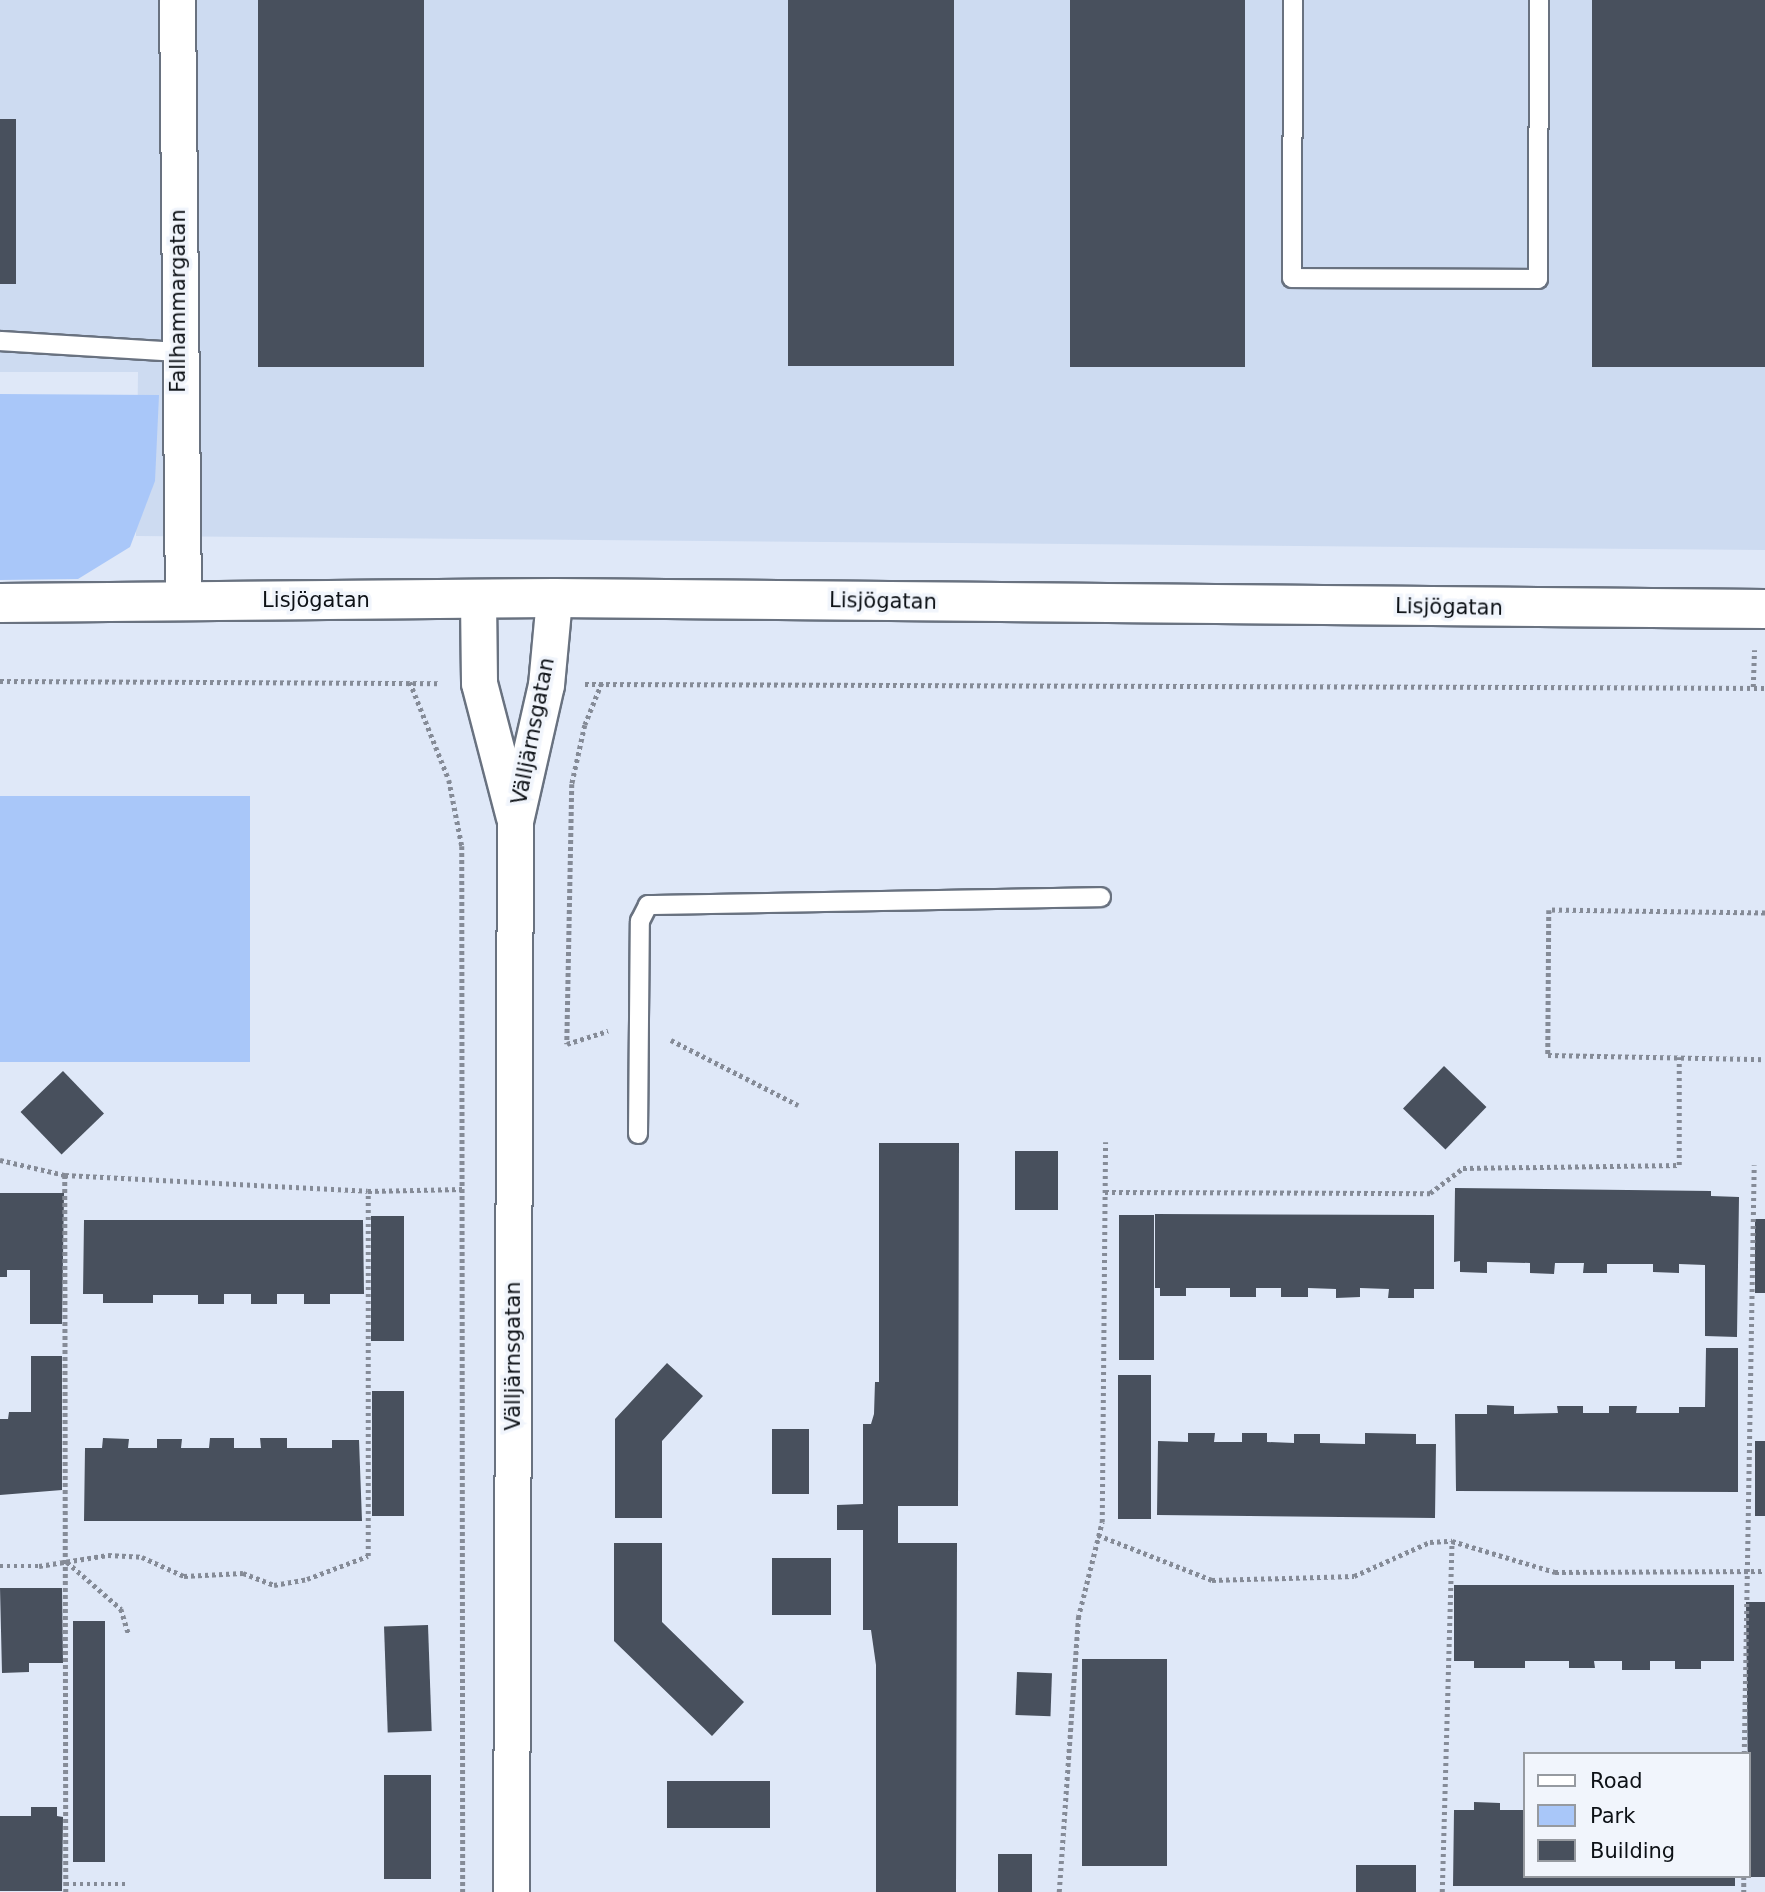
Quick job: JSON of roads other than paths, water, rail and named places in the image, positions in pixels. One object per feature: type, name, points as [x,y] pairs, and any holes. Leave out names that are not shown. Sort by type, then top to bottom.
[{"type":"street","name":"Fallhammargatan","points":[[177,0],[178,352],[183,601]]},
{"type":"street","name":"Lisjögatan","points":[[0,603],[554,598],[1765,609]]},
{"type":"street","name":"Välljärnsgatan","points":[[511,1892],[515,821],[547,685],[554,598]]},
{"type":"street","name":"Välljärnsgatan","points":[[478,599],[479,683],[515,821]]},
{"type":"lane","points":[[1293,0],[1292,278],[1538,279],[1539,0]]},
{"type":"lane","points":[[0,341],[178,352]]},
{"type":"lane","points":[[638,1134],[640,921],[648,905],[1101,897]]}]
